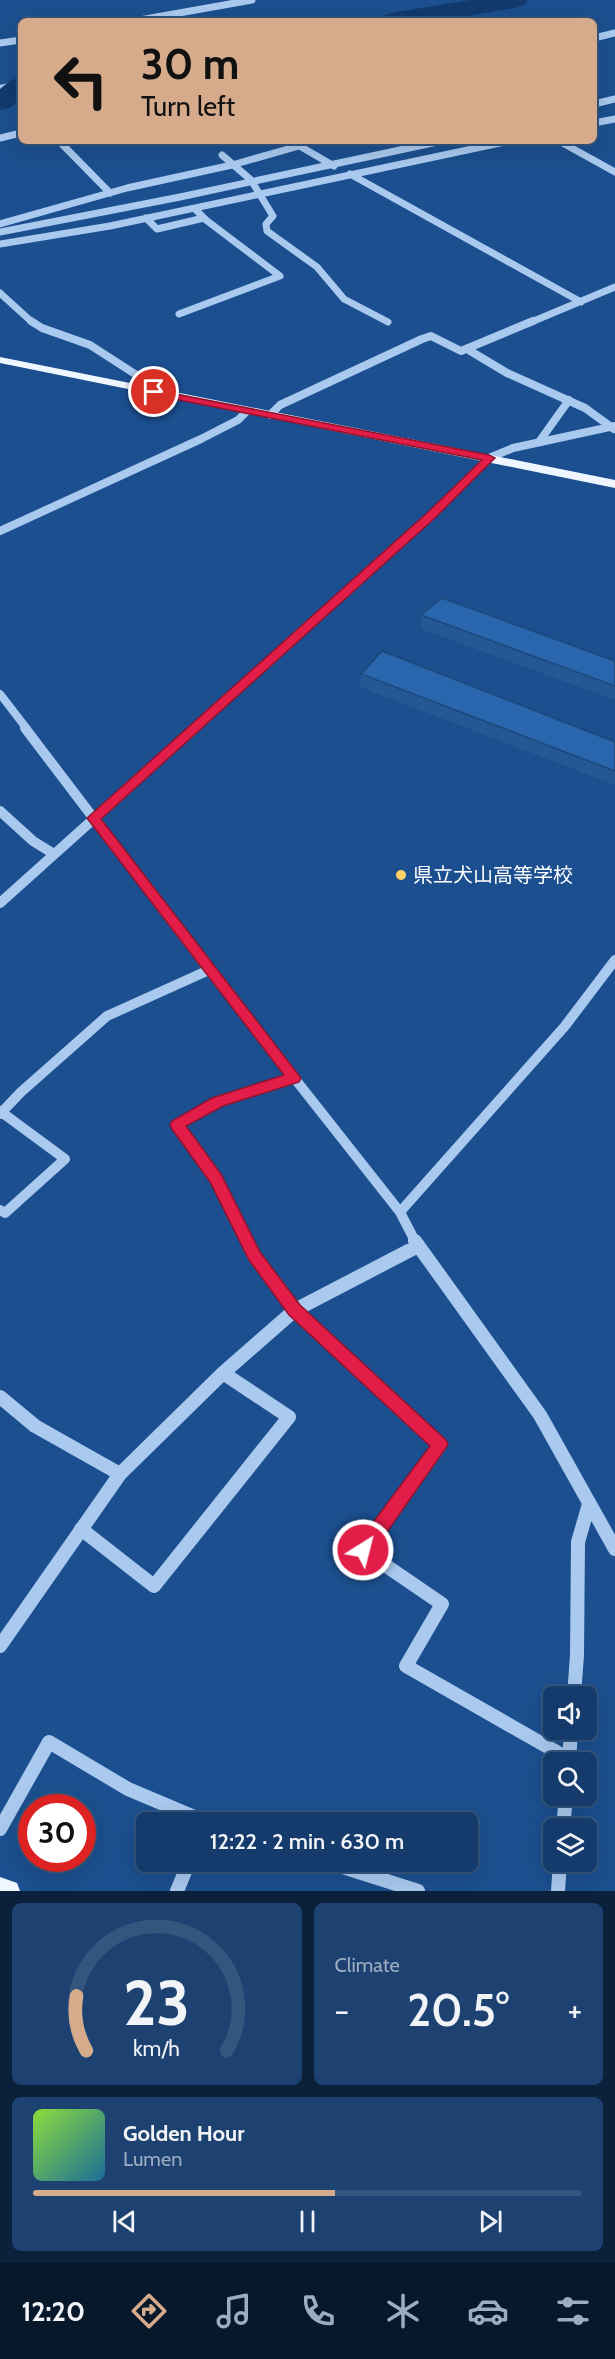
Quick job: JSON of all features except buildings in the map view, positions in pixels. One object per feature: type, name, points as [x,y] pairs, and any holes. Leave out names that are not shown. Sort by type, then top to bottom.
[{"type":"main road","points":[[0,360],[615,484]]},
{"type":"main road","points":[[0,1888],[9,1891]]},
{"type":"street","points":[[151,18],[252,0]]},
{"type":"street","points":[[597,37],[615,33]]},
{"type":"street","points":[[0,43],[18,40]]},
{"type":"street","points":[[597,103],[615,99]]},
{"type":"street","points":[[597,122],[615,119]]},
{"type":"street","points":[[0,138],[18,134]]},
{"type":"street","points":[[62,144],[110,193]]},
{"type":"street","points":[[296,144],[581,302]]},
{"type":"street","points":[[0,232],[428,144]]},
{"type":"street","points":[[0,244],[146,218],[496,144]]},
{"type":"street","points":[[564,144],[615,172]]},
{"type":"street","points":[[0,224],[110,193],[232,165],[299,146]]},
{"type":"street","points":[[222,155],[252,182],[260,194],[273,216],[266,224],[267,231],[317,267],[345,299],[388,322]]},
{"type":"street","points":[[180,314],[280,276],[204,218],[195,208]]},
{"type":"street","points":[[146,218],[157,229],[204,218]]},
{"type":"street","points":[[270,415],[280,405],[431,336],[461,351],[615,287]]},
{"type":"street","points":[[0,293],[36,324],[90,345],[135,374],[158,384],[154,392]]},
{"type":"street","points":[[467,349],[507,373],[569,400],[614,428]]},
{"type":"street","points":[[539,442],[569,400]]},
{"type":"street","points":[[0,531],[201,439],[238,420],[247,411]]},
{"type":"street","points":[[0,903],[432,515],[489,458],[513,448],[614,428]]},
{"type":"street","points":[[0,694],[209,970],[400,1212],[418,1246],[540,1414],[615,1549]]},
{"type":"street","points":[[0,811],[33,841],[54,854]]},
{"type":"street","points":[[400,1212],[565,1026],[615,960]]},
{"type":"street","points":[[0,1210],[5,1213],[65,1159],[1,1112],[107,1016],[209,970]]},
{"type":"street","points":[[294,1078],[218,1102],[177,1125],[216,1178],[254,1256],[295,1310],[440,1445],[363,1550],[442,1604],[406,1666],[554,1752]]},
{"type":"street","points":[[0,1646],[120,1474],[223,1373],[295,1310],[418,1246]]},
{"type":"street","points":[[81,1529],[154,1586],[289,1417],[223,1373]]},
{"type":"street","points":[[0,1397],[35,1426],[120,1474]]},
{"type":"street","points":[[575,1686],[578,1542],[589,1504]]},
{"type":"street","points":[[0,1829],[49,1742],[128,1789],[182,1812]]},
{"type":"street","points":[[177,1891],[185,1872]]},
{"type":"street","points":[[358,1872],[418,1891]]},
{"type":"street","points":[[558,1891],[559,1872]]},
{"type":"waterway","points":[[409,18],[515,0]]},
{"type":"waterway","points":[[0,87],[18,84]]},
{"type":"waterway","points":[[0,102],[18,88]]},
{"type":"place","name":"県立犬山高等学校","points":[[401,875]]},
{"type":"route","points":[[154,392],[489,458],[432,515],[94,818],[294,1078],[218,1102],[177,1125],[216,1178],[254,1256],[295,1310],[440,1445],[363,1550]]}]
